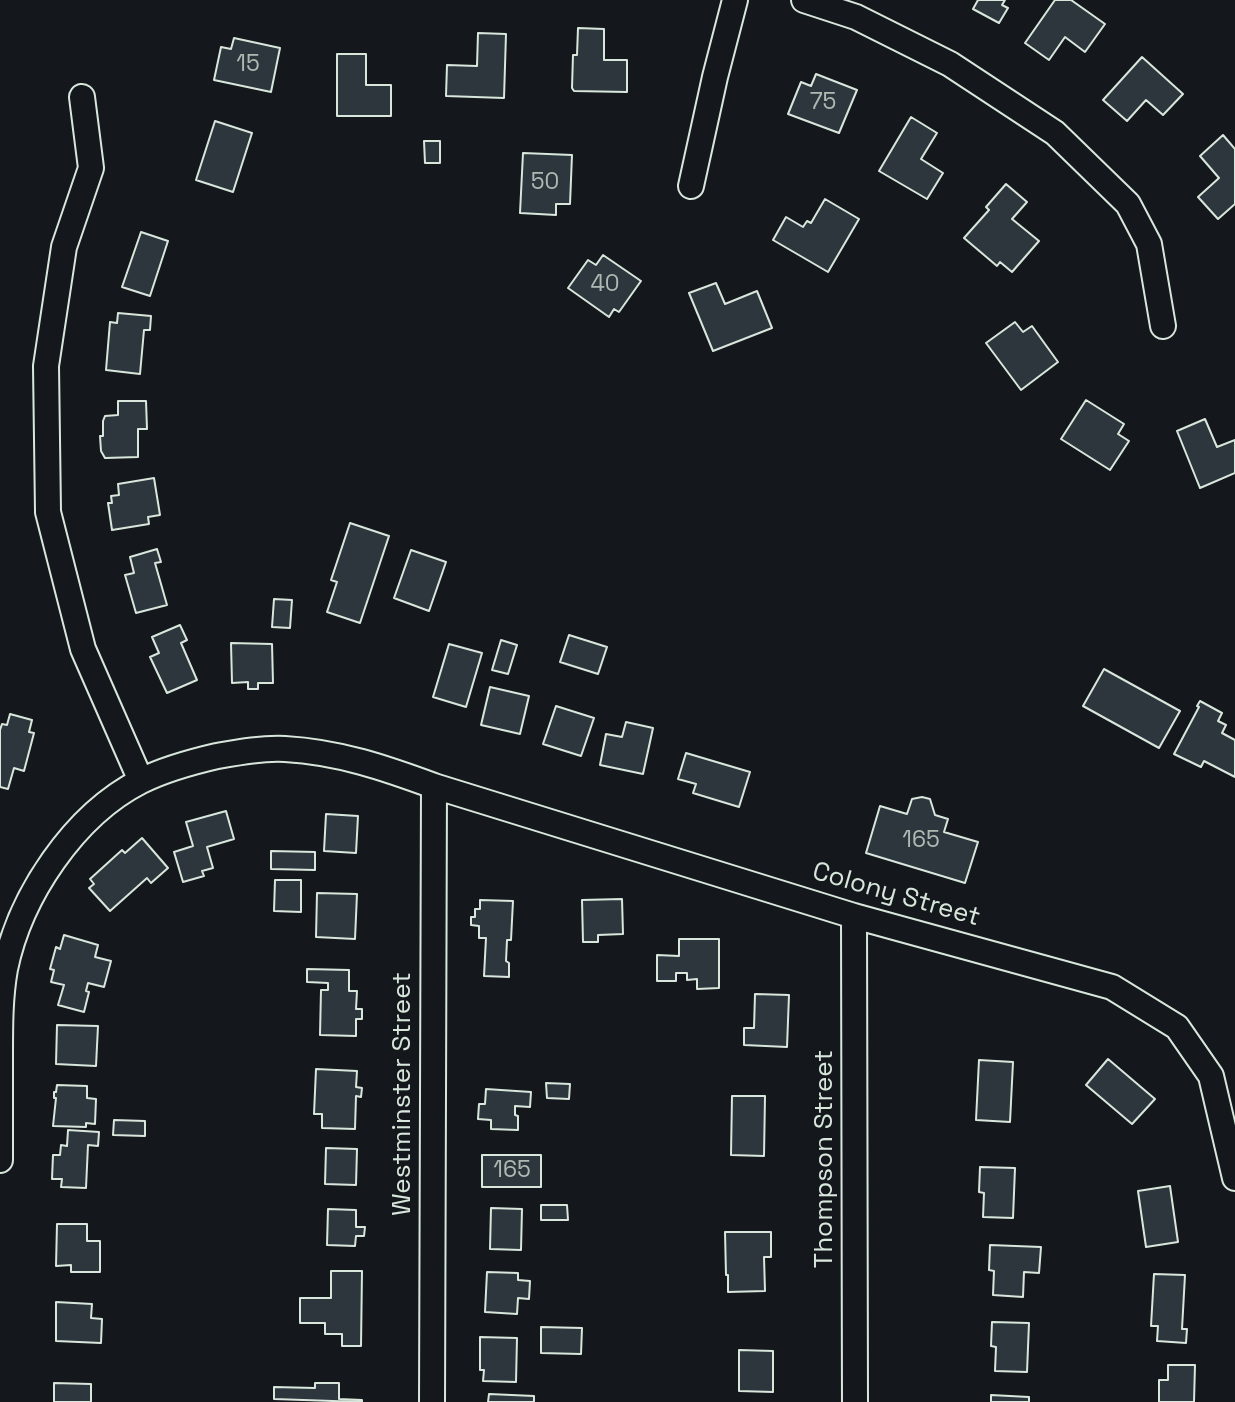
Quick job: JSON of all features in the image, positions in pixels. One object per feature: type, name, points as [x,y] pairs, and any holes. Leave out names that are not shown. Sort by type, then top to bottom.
[{"type":"street","points":[[691,186],[735,0]]},
{"type":"street","points":[[804,0],[856,16],[950,64],[1055,133],[1128,204],[1149,244],[1163,326]]},
{"type":"street","points":[[82,97],[91,168],[64,247],[46,366],[48,512],[83,649],[141,781]]},
{"type":"street","name":"Colony Street","points":[[0,1160],[1,1003],[8,955],[33,893],[55,856],[107,803],[141,781],[186,762],[247,750],[285,749],[330,754],[372,763],[435,786],[854,915],[1112,987],[1177,1027],[1211,1076],[1235,1178]]},
{"type":"street","name":"Westminster Street","points":[[432,1402],[435,786]]},
{"type":"street","name":"Thompson Street","points":[[854,915],[855,1402]]},
{"type":"building","points":[[978,0],[1005,0],[1002,5],[1008,8],[999,23],[973,9]]},
{"type":"building","points":[[1055,0],[1071,0],[1105,24],[1085,52],[1065,37],[1049,60],[1025,43]]},
{"type":"building","points":[[578,28],[604,29],[604,60],[627,60],[627,92],[574,91],[573,55],[577,55]]},
{"type":"building","points":[[478,33],[506,34],[504,98],[446,96],[447,65],[477,66]]},
{"type":"building","points":[[234,38],[280,48],[271,92],[214,80],[221,47],[231,49]]},
{"type":"building","points":[[337,54],[366,54],[366,85],[391,85],[391,116],[337,116]]},
{"type":"building","points":[[1142,57],[1183,94],[1163,115],[1146,100],[1127,121],[1103,100]]},
{"type":"building","points":[[816,74],[857,90],[839,133],[788,114],[801,82],[811,86]]},
{"type":"building","points":[[911,117],[937,133],[921,159],[943,173],[927,199],[879,171]]},
{"type":"building","points":[[215,121],[252,133],[233,192],[196,180]]},
{"type":"building","points":[[1223,135],[1235,149],[1235,204],[1218,219],[1198,197],[1219,178],[1200,156]]},
{"type":"building","points":[[424,141],[440,141],[440,163],[425,163]]},
{"type":"building","points":[[523,153],[572,155],[570,204],[556,204],[556,215],[520,213]]},
{"type":"building","points":[[1006,184],[1027,202],[1012,219],[1039,241],[1012,272],[1000,262],[997,266],[964,238],[989,210],[986,207]]},
{"type":"building","points":[[825,199],[859,219],[828,272],[773,240],[786,217],[803,227],[807,221],[811,223]]},
{"type":"building","points":[[141,232],[168,241],[150,296],[122,287]]},
{"type":"building","points":[[603,255],[641,281],[619,312],[614,309],[609,317],[568,288],[588,260],[596,265]]},
{"type":"building","points":[[716,283],[725,304],[757,291],[772,328],[713,351],[689,293]]},
{"type":"building","points":[[118,313],[151,316],[150,330],[144,330],[140,374],[106,370],[110,322],[117,323]]},
{"type":"building","points":[[1015,322],[1023,332],[1032,326],[1058,362],[1021,390],[986,343]]},
{"type":"building","points":[[1086,400],[1124,424],[1118,434],[1129,441],[1110,470],[1061,439]]},
{"type":"building","points":[[118,401],[146,401],[147,429],[138,429],[138,457],[105,458],[101,451],[103,421],[105,416],[118,415]]},
{"type":"building","points":[[1205,419],[1217,447],[1235,440],[1235,473],[1200,488],[1177,431]]},
{"type":"building","points":[[154,478],[160,515],[148,517],[149,524],[112,530],[108,503],[112,503],[111,496],[119,495],[118,484]]},
{"type":"building","points":[[350,523],[389,536],[360,623],[327,612],[337,582],[331,580]]},
{"type":"building","points":[[157,549],[161,562],[155,563],[167,605],[136,613],[125,575],[134,573],[130,557]]},
{"type":"building","points":[[411,550],[446,562],[429,611],[394,598]]},
{"type":"building","points":[[274,599],[292,600],[290,628],[272,627]]},
{"type":"building","points":[[180,625],[187,640],[181,643],[197,680],[167,693],[150,657],[159,653],[152,637]]},
{"type":"building","points":[[569,635],[607,647],[598,674],[560,662]]},
{"type":"building","points":[[501,640],[517,645],[508,674],[492,670]]},
{"type":"building","points":[[231,643],[272,644],[273,683],[258,683],[258,689],[248,689],[248,682],[232,683]]},
{"type":"building","points":[[449,644],[482,653],[466,707],[433,697]]},
{"type":"building","points":[[1104,669],[1180,711],[1159,748],[1083,706]]},
{"type":"building","points":[[490,687],[529,696],[520,734],[481,725]]},
{"type":"building","points":[[1200,701],[1222,713],[1218,721],[1226,725],[1222,733],[1235,740],[1235,777],[1204,761],[1201,767],[1174,754]]},
{"type":"building","points":[[556,706],[594,718],[581,756],[543,744]]},
{"type":"building","points":[[10,714],[32,720],[29,732],[34,733],[24,771],[14,768],[8,789],[0,787],[0,730],[2,724],[7,725]]},
{"type":"building","points":[[626,722],[653,728],[643,774],[600,765],[606,734],[622,737]]},
{"type":"building","points":[[686,753],[750,772],[739,807],[693,793],[696,784],[678,779]]},
{"type":"building","points":[[912,799],[930,799],[935,815],[948,819],[944,832],[978,842],[965,883],[866,853],[880,806],[907,814]]},
{"type":"building","points":[[226,811],[234,839],[207,847],[213,868],[202,871],[204,876],[183,882],[174,852],[193,846],[186,822]]},
{"type":"building","points":[[326,814],[358,816],[356,853],[324,851]]},
{"type":"building","points":[[142,838],[168,868],[151,883],[147,878],[110,911],[89,888],[94,884],[90,879],[122,850],[125,853]]},
{"type":"building","points":[[271,851],[315,852],[315,870],[271,869]]},
{"type":"building","points":[[275,880],[301,880],[301,912],[274,911]]},
{"type":"building","points":[[317,893],[357,894],[355,939],[316,937]]},
{"type":"building","points":[[622,899],[623,934],[598,935],[598,942],[583,942],[582,900]]},
{"type":"building","points":[[480,900],[513,901],[511,940],[507,940],[506,961],[509,963],[509,977],[484,976],[486,938],[479,938],[479,926],[471,925],[475,909],[480,909]]},
{"type":"building","points":[[64,935],[98,945],[95,957],[111,961],[104,987],[88,983],[86,991],[89,992],[84,1012],[58,1005],[64,985],[51,982],[54,970],[50,969],[56,947],[60,949]]},
{"type":"building","points":[[679,939],[719,939],[719,988],[697,989],[697,979],[687,980],[687,973],[676,973],[676,981],[657,981],[657,955],[679,956]]},
{"type":"building","points":[[307,969],[349,970],[349,991],[357,991],[356,1009],[362,1009],[362,1019],[356,1019],[356,1036],[320,1035],[321,990],[328,990],[328,983],[307,982]]},
{"type":"building","points":[[755,994],[789,995],[787,1047],[744,1045],[744,1028],[754,1028]]},
{"type":"building","points":[[57,1025],[98,1026],[96,1066],[56,1064]]},
{"type":"building","points":[[1108,1059],[1155,1099],[1132,1124],[1086,1085]]},
{"type":"building","points":[[979,1060],[1013,1062],[1010,1122],[976,1120]]},
{"type":"building","points":[[316,1069],[357,1071],[356,1087],[362,1088],[361,1097],[356,1096],[355,1129],[322,1128],[322,1114],[314,1114]]},
{"type":"building","points":[[546,1083],[570,1084],[569,1099],[547,1098]]},
{"type":"building","points":[[57,1085],[87,1086],[87,1098],[96,1099],[95,1124],[86,1123],[86,1127],[53,1126],[56,1098],[54,1092]]},
{"type":"building","points":[[486,1089],[531,1092],[530,1107],[515,1106],[518,1130],[491,1129],[491,1120],[478,1119],[479,1104],[485,1104]]},
{"type":"building","points":[[732,1096],[765,1096],[764,1156],[731,1155]]},
{"type":"building","points":[[114,1120],[145,1121],[145,1136],[113,1135]]},
{"type":"building","points":[[68,1130],[99,1132],[98,1146],[88,1145],[86,1188],[61,1187],[62,1179],[52,1179],[53,1155],[60,1155],[61,1145],[67,1146]]},
{"type":"building","points":[[326,1148],[357,1149],[356,1185],[325,1184]]},
{"type":"building","points":[[482,1155],[541,1155],[541,1187],[482,1187]]},
{"type":"building","points":[[980,1167],[1015,1168],[1013,1218],[983,1217],[984,1193],[979,1192]]},
{"type":"building","points":[[1170,1186],[1178,1242],[1146,1247],[1138,1191]]},
{"type":"building","points":[[541,1205],[567,1205],[568,1220],[541,1220]]},
{"type":"building","points":[[491,1208],[522,1209],[521,1250],[490,1249]]},
{"type":"building","points":[[328,1209],[356,1210],[356,1227],[365,1227],[364,1236],[356,1236],[355,1246],[327,1245]]},
{"type":"building","points":[[57,1224],[87,1224],[87,1241],[100,1241],[100,1272],[71,1272],[71,1265],[56,1266]]},
{"type":"building","points":[[725,1232],[771,1232],[771,1257],[764,1257],[765,1291],[728,1292]]},
{"type":"building","points":[[990,1245],[1041,1247],[1039,1273],[1024,1272],[1023,1297],[993,1295],[994,1271],[989,1270]]},
{"type":"building","points":[[331,1271],[362,1271],[361,1346],[342,1346],[342,1334],[325,1334],[325,1323],[300,1323],[300,1298],[331,1298]]},
{"type":"building","points":[[487,1272],[518,1273],[518,1280],[530,1281],[529,1299],[518,1298],[517,1314],[485,1312]]},
{"type":"building","points":[[1154,1274],[1185,1275],[1182,1329],[1187,1329],[1186,1343],[1157,1341],[1158,1326],[1151,1326]]},
{"type":"building","points":[[56,1302],[92,1304],[91,1318],[102,1319],[101,1343],[56,1341]]},
{"type":"building","points":[[992,1322],[1029,1323],[1027,1372],[995,1371],[996,1347],[991,1346]]},
{"type":"building","points":[[541,1327],[582,1328],[581,1354],[541,1353]]},
{"type":"building","points":[[480,1337],[517,1338],[516,1382],[483,1381],[484,1370],[480,1370]]},
{"type":"building","points":[[739,1350],[773,1351],[773,1392],[739,1391]]},
{"type":"building","points":[[1168,1365],[1195,1365],[1194,1402],[1159,1402],[1159,1380],[1168,1380]]},
{"type":"building","points":[[54,1383],[91,1384],[91,1402],[54,1402]]},
{"type":"building","points":[[315,1383],[339,1383],[339,1399],[362,1402],[274,1399],[274,1387],[315,1388]]},
{"type":"building","points":[[489,1394],[534,1396],[534,1402],[488,1402]]},
{"type":"building","points":[[991,1395],[1029,1397],[1029,1402],[991,1402]]}]
